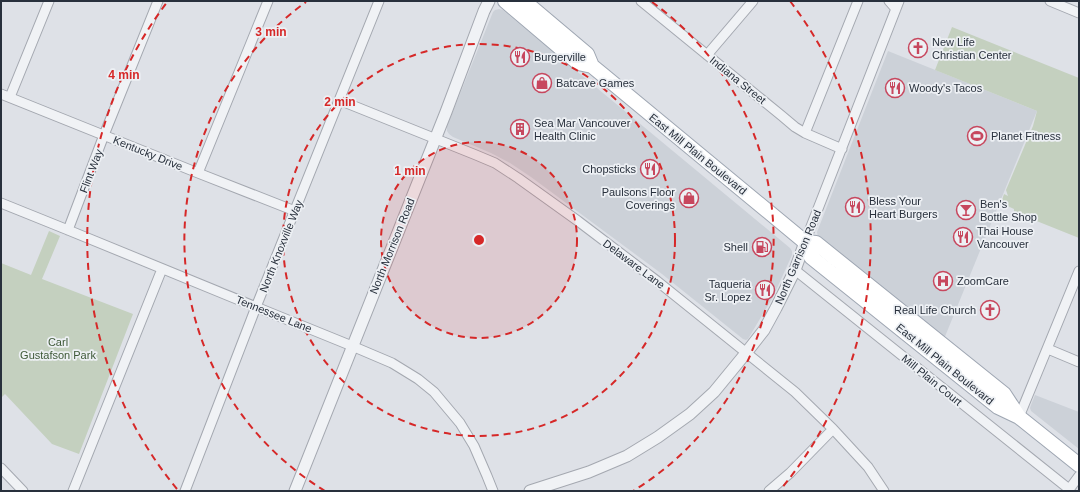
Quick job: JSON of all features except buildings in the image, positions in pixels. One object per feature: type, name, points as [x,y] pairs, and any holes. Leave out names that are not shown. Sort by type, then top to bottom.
[{"type":"main road","name":"East Mill Plain Boulevard","points":[[505,1],[578,63],[592,66],[805,242],[816,243],[1004,394],[1019,417],[1079,465]]},
{"type":"main road","name":"East Mill Plain Boulevard","points":[[524,1],[587,54],[592,66]]},
{"type":"street","points":[[10,97],[49,1]]},
{"type":"street","name":"Flint Way","points":[[68,230],[104,135],[158,1]]},
{"type":"street","points":[[198,173],[268,1]]},
{"type":"street","name":"North Knoxville Way","points":[[184,491],[378,1]]},
{"type":"street","name":"North Morrison Road","points":[[298,488],[352,346],[489,1]]},
{"type":"street","name":"Indiana Street","points":[[641,1],[795,127],[804,133],[842,149]]},
{"type":"street","points":[[707,55],[753,1]]},
{"type":"street","points":[[804,133],[858,1]]},
{"type":"street","points":[[888,1],[898,5]]},
{"type":"street","points":[[1050,1],[1079,13]]},
{"type":"street","name":"North Garrison Road","points":[[530,491],[586,473],[627,456],[658,437],[690,414],[714,392],[764,330],[795,270],[898,5]]},
{"type":"street","name":"Kentucky Drive","points":[[1,94],[295,211]]},
{"type":"street","name":"Delaware Lane","points":[[339,100],[495,163],[518,178],[657,281],[794,392],[833,429],[868,467],[884,491]]},
{"type":"street","name":"Tennessee Lane","points":[[1,203],[392,363],[418,379],[434,392],[460,423],[474,446],[488,476],[492,491]]},
{"type":"street","points":[[73,491],[162,269]]},
{"type":"street","name":"Mill Plain Court","points":[[795,270],[1069,490]]},
{"type":"street","points":[[1019,417],[1079,271]]},
{"type":"street","points":[[1048,349],[1079,362]]},
{"type":"street","points":[[770,491],[833,429]]},
{"type":"street","points":[[1,468],[23,491]]},
{"type":"street","points":[[1069,490],[1079,476]]},
{"type":"shaded area","points":[[499,9],[503,10],[790,248],[792,255],[773,297],[748,339],[743,339],[662,274],[531,177],[510,163],[491,153],[449,134],[447,131],[447,126],[493,12]]},
{"type":"shaded area","points":[[888,51],[1037,111],[944,339],[818,237],[817,232]]},
{"type":"shaded area","points":[[1035,395],[1079,412],[1079,449],[1031,411],[1030,408]]},
{"type":"green space","points":[[952,27],[1079,78],[1079,238],[1014,212],[1014,209],[1001,203],[1004,194],[1008,196],[1006,190],[1033,126],[1037,111],[935,70]]},
{"type":"green space","name":"Carl Gustafson Park","points":[[49,231],[60,236],[42,279],[133,314],[79,454],[52,444],[5,394],[1,398],[1,263],[31,275]]},
{"type":"place","name":"New Life Christian Center","points":[[918,48]]},
{"type":"place","name":"Burgerville","points":[[520,57]]},
{"type":"place","name":"Batcave Games","points":[[542,83]]},
{"type":"place","name":"Woody's Tacos","points":[[895,88]]},
{"type":"place","name":"Sea Mar Vancouver Health Clinic","points":[[520,129]]},
{"type":"place","name":"Planet Fitness","points":[[977,136]]},
{"type":"place","name":"Chopsticks","points":[[650,169]]},
{"type":"place","name":"Paulsons Floor Coverings","points":[[689,198]]},
{"type":"place","name":"Bless Your Heart Burgers","points":[[855,207]]},
{"type":"place","name":"Ben's Bottle Shop","points":[[966,210]]},
{"type":"place","name":"Thai House Vancouver","points":[[963,237]]},
{"type":"place","name":"Shell","points":[[762,247]]},
{"type":"place","name":"ZoomCare","points":[[943,281]]},
{"type":"place","name":"Taqueria Sr. Lopez","points":[[765,290]]},
{"type":"place","name":"Real Life Church","points":[[990,310]]}]
